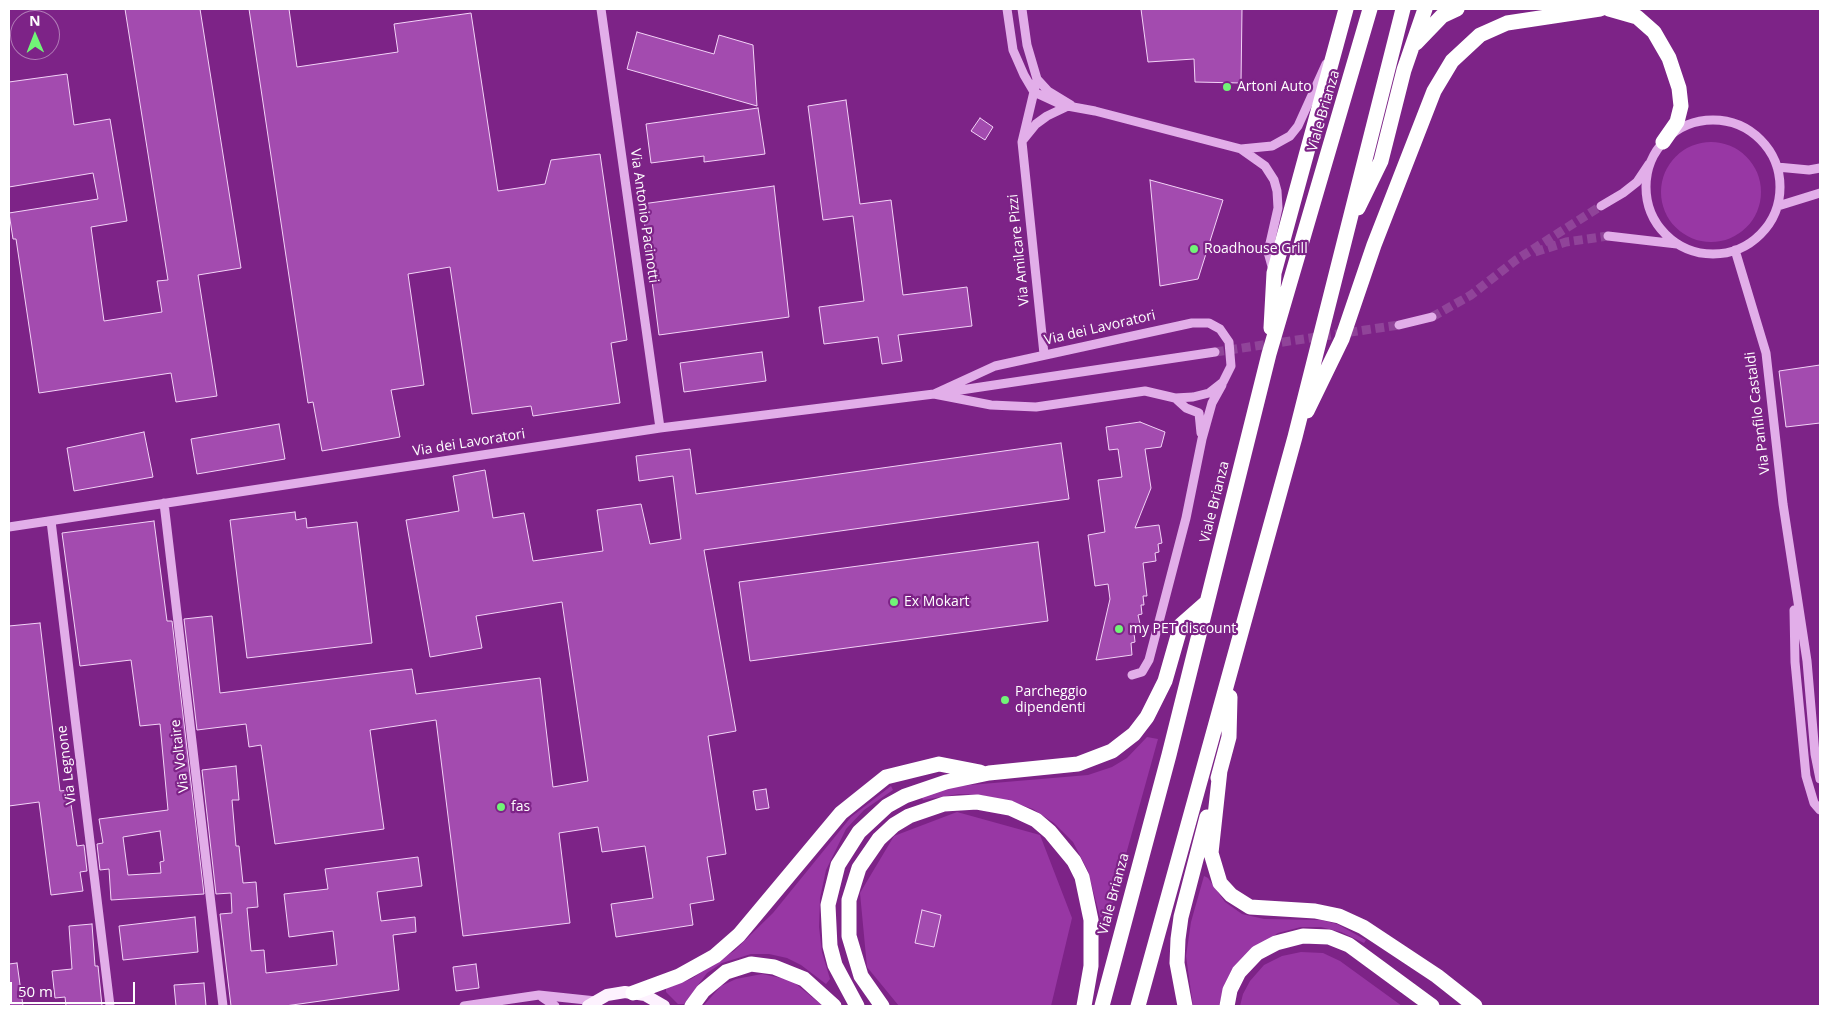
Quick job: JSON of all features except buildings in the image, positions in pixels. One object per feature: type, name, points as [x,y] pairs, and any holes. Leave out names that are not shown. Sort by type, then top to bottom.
[{"type":"highway","points":[[1269,354],[1274,273],[1346,9]]},
{"type":"highway","name":"Viale Brianza","points":[[1102,1006],[1169,755],[1269,354],[1370,9]]},
{"type":"highway","points":[[1138,1006],[1295,437],[1343,240],[1403,9]]},
{"type":"highway","points":[[1343,240],[1381,161],[1425,9]]},
{"type":"highway","points":[[1413,46],[1442,16],[1456,9]]},
{"type":"highway","points":[[1295,437],[1342,339],[1374,245],[1434,91],[1452,60],[1480,35],[1507,23],[1600,9]]},
{"type":"highway","points":[[1610,9],[1637,17],[1654,32],[1669,58],[1679,88],[1681,106],[1677,122],[1663,142]]},
{"type":"highway","points":[[857,1006],[835,965],[830,946],[828,905],[838,865],[859,832],[893,803],[905,796],[946,782],[989,773],[1078,764],[1112,751],[1134,734],[1147,717],[1165,681],[1181,625],[1206,603]]},
{"type":"highway","points":[[1185,1006],[1177,963],[1180,924],[1229,737],[1230,677]]},
{"type":"highway","points":[[633,992],[679,976],[715,956],[739,935],[841,813],[886,777],[938,764],[989,773]]},
{"type":"highway","points":[[1220,770],[1211,854],[1220,883],[1231,896],[1250,907],[1315,911],[1339,916],[1364,928],[1437,976],[1475,1006]]},
{"type":"highway","points":[[882,1006],[861,976],[849,936],[849,900],[859,868],[879,839],[894,825],[909,816],[944,804],[977,802],[1010,808],[1036,820],[1050,832],[1074,860],[1086,892],[1091,920],[1091,966],[1084,1006]]},
{"type":"highway","points":[[1226,1006],[1230,990],[1239,972],[1256,953],[1276,943],[1304,936],[1329,937],[1349,945],[1432,1006]]},
{"type":"highway","points":[[692,1006],[702,990],[713,981],[726,972],[752,964],[774,966],[804,979],[834,1006]]},
{"type":"main road","points":[[592,1003],[607,995],[633,992],[655,1000],[664,1006]]},
{"type":"street","name":"Via Antonio Pacinotti","points":[[601,9],[660,428]]},
{"type":"street","points":[[1007,9],[1013,50],[1034,92],[1062,105],[1071,105],[1241,150],[1265,166],[1278,191],[1278,208],[1268,252],[1274,273]]},
{"type":"street","name":"Via Amilcare Pizzi","points":[[1022,9],[1027,45],[1037,79],[1022,142],[1044,354]]},
{"type":"street","points":[[1241,150],[1272,146],[1290,136],[1298,126],[1322,71],[1334,52]]},
{"type":"street","points":[[1037,79],[1048,91],[1071,105]]},
{"type":"street","points":[[1022,142],[1036,124],[1047,116],[1071,105]]},
{"type":"street","points":[[1601,206],[1637,182],[1663,142],[1673,133],[1695,122],[1707,120],[1728,121],[1744,127],[1759,137],[1767,146],[1777,167],[1780,183],[1778,206],[1763,232],[1735,250],[1718,253],[1701,252],[1680,244],[1608,236]]},
{"type":"street","points":[[1651,162],[1646,184],[1649,207],[1662,230],[1680,244]]},
{"type":"street","points":[[1777,167],[1809,170],[1820,168]]},
{"type":"street","points":[[1778,206],[1820,193]]},
{"type":"street","name":"Via Panfilo Castaldi","points":[[1735,250],[1766,353],[1793,577],[1807,661],[1820,779]]},
{"type":"street","points":[[1399,325],[1432,317]]},
{"type":"street","name":"Via dei Lavoratori","points":[[934,394],[995,366],[1044,354],[1192,322],[1209,323],[1220,329],[1228,342],[1230,366],[1212,403],[1202,440],[1186,518],[1149,660],[1142,672],[1132,675]]},
{"type":"street","name":"Via dei Lavoratori","points":[[9,527],[660,428],[934,394],[1215,352]]},
{"type":"street","name":"Via dei Lavoratori","points":[[934,394],[991,406],[1036,408],[1145,392],[1174,398],[1193,397],[1209,393],[1223,382]]},
{"type":"street","name":"Via dei Lavoratori","points":[[1174,398],[1186,408],[1200,413],[1202,440]]},
{"type":"street","name":"Via Voltaire","points":[[164,503],[223,1006]]},
{"type":"street","name":"Via Legnone","points":[[51,521],[110,1006]]},
{"type":"street","name":"Via Panfilo Castaldi","points":[[1793,577],[1795,662],[1804,755],[1809,791],[1814,803],[1820,810]]},
{"type":"street","points":[[464,1006],[539,995],[592,1003]]},
{"type":"street","points":[[539,995],[555,1006]]},
{"type":"shaded area","points":[[1711,142],[1730,146],[1746,157],[1757,173],[1761,192],[1757,211],[1746,227],[1730,238],[1711,242],[1692,238],[1676,227],[1665,211],[1661,192],[1665,173],[1676,157],[1692,146]]},
{"type":"shaded area","points":[[1147,737],[1158,739],[1108,919],[1100,917],[1088,871],[1073,842],[1054,823],[1033,809],[1006,800],[980,795],[959,794],[923,800],[921,796],[945,788],[1088,775],[1112,767],[1127,758]]},
{"type":"shaded area","points":[[891,786],[893,790],[864,810],[846,829],[826,870],[820,898],[819,927],[822,952],[830,979],[826,984],[801,965],[787,958],[769,954],[751,954],[722,963],[707,973],[684,1004],[678,1004],[666,992],[666,988],[691,979],[734,951],[773,913],[851,817]]},
{"type":"shaded area","points":[[957,812],[1040,835],[1072,918],[1051,1006],[899,1006],[867,967],[860,893],[894,836]]},
{"type":"shaded area","points":[[1204,876],[1208,878],[1225,902],[1242,914],[1264,919],[1321,920],[1337,924],[1366,940],[1364,943],[1341,932],[1321,927],[1301,927],[1278,933],[1249,952],[1223,990],[1219,1006],[1193,1006],[1186,956],[1191,922]]},
{"type":"shaded area","points":[[1301,952],[1323,953],[1340,961],[1402,1006],[1240,1006],[1243,994],[1250,981],[1264,965],[1282,956]]},
{"type":"shaded area","points":[[762,974],[791,980],[823,1006],[703,1006],[721,986],[736,979]]},
{"type":"tunnel","points":[[1432,317],[1471,295],[1516,260],[1601,206]]},
{"type":"tunnel","points":[[1535,252],[1566,242],[1608,236]]},
{"type":"tunnel","points":[[1215,352],[1399,325]]},
{"type":"place","name":"Artoni Auto","points":[[1227,87]]},
{"type":"place","name":"Roadhouse Grill","points":[[1194,249]]},
{"type":"place","name":"Ex Mokart","points":[[894,602]]},
{"type":"place","name":"my PET discount","points":[[1119,629]]},
{"type":"place","name":"Parcheggio dipendenti","points":[[1005,700]]},
{"type":"place","name":"fas","points":[[501,807]]}]
